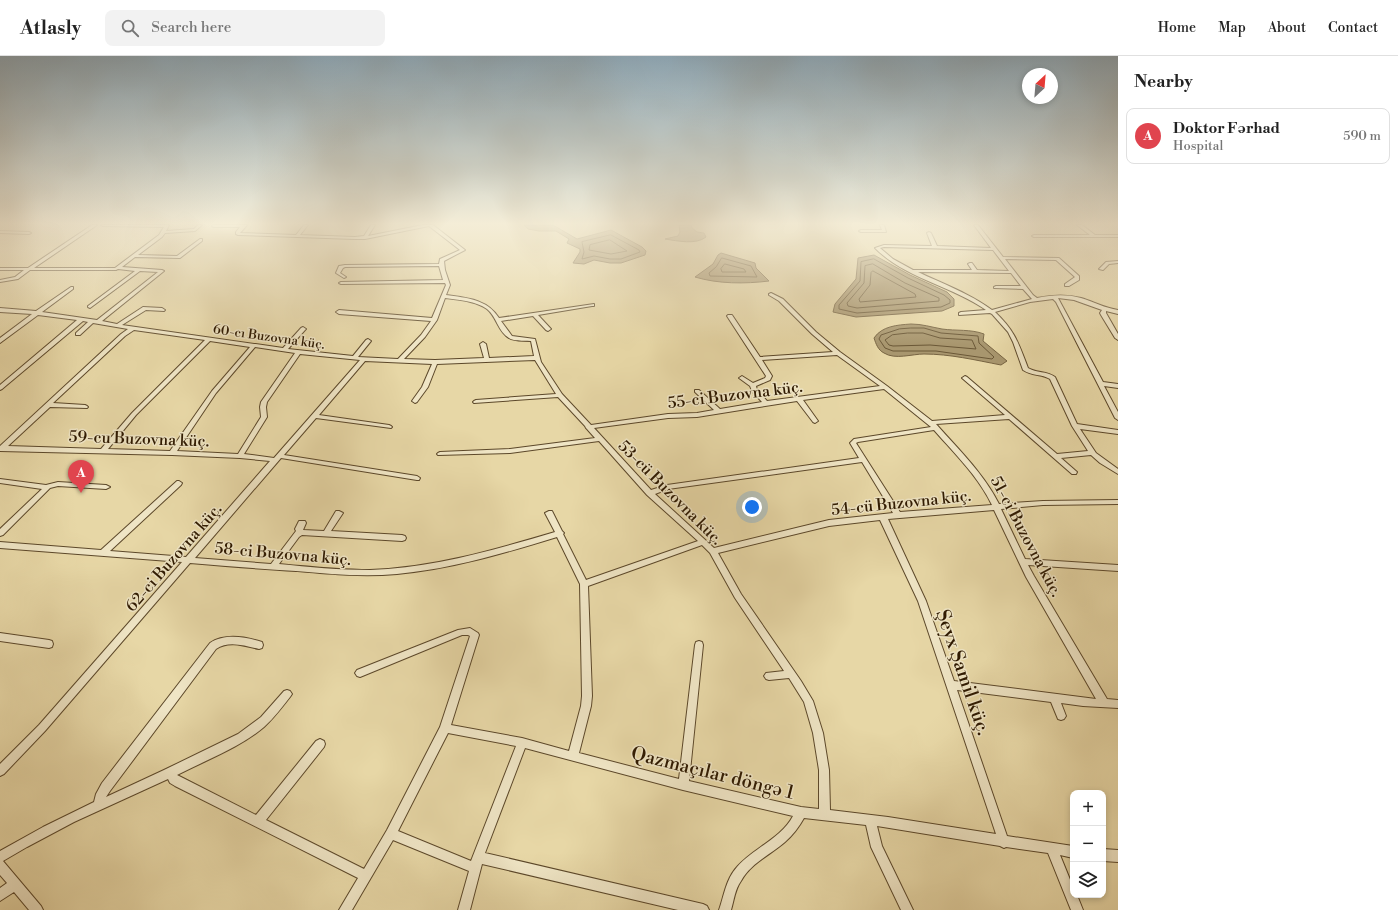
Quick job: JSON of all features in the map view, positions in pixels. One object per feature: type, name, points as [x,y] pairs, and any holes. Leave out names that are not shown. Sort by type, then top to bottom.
[{"type":"street","points":[[0,281],[16,278],[36,265]]},
{"type":"street","points":[[118,268],[122,265]]},
{"type":"street","points":[[344,277],[338,273],[341,267],[345,266],[441,265],[448,285],[434,320],[423,336],[399,361]]},
{"type":"street","points":[[901,265],[958,291],[990,311],[1009,330],[1026,371],[1047,374],[1053,378],[1075,426],[1093,454],[1118,472]]},
{"type":"street","points":[[971,265],[975,271]]},
{"type":"street","points":[[1006,265],[1036,300]]},
{"type":"street","points":[[1064,265],[1078,279],[1067,285]]},
{"type":"street","points":[[1101,269],[1106,265]]},
{"type":"street","points":[[0,269],[110,270],[118,268],[162,271],[78,334]]},
{"type":"street","points":[[90,307],[140,269]]},
{"type":"street","points":[[912,271],[1012,272]]},
{"type":"street","points":[[341,283],[446,281]]},
{"type":"street","points":[[996,287],[1025,288]]},
{"type":"street","points":[[0,342],[71,288]]},
{"type":"street","points":[[1058,292],[1064,297]]},
{"type":"street","points":[[1081,293],[1081,300]]},
{"type":"street","name":"51-ci Buzovna küç.","points":[[771,294],[781,300],[814,333],[838,353],[885,387],[930,423],[982,481],[1022,562],[1104,703]]},
{"type":"street","name":"53-cü Buzovna küç.","points":[[444,296],[485,306],[492,311],[497,320],[512,338],[533,340],[537,358],[560,395],[650,493],[713,551],[738,596],[808,701],[814,716],[824,770],[825,815]]},
{"type":"street","points":[[1054,297],[1118,418]]},
{"type":"street","points":[[961,314],[990,311],[1036,300],[1064,297],[1099,304],[1104,310],[1104,316],[1118,338]]},
{"type":"street","points":[[497,320],[592,305]]},
{"type":"street","points":[[118,325],[145,308],[162,310]]},
{"type":"street","name":"60-cı Buzovna küç.","points":[[0,310],[37,313],[284,350],[364,359],[435,362],[537,358]]},
{"type":"street","points":[[1104,310],[1118,312]]},
{"type":"street","points":[[339,312],[434,320]]},
{"type":"street","points":[[534,314],[548,329]]},
{"type":"street","points":[[730,316],[769,378],[752,386]]},
{"type":"street","points":[[0,388],[82,320]]},
{"type":"street","points":[[0,449],[123,335],[133,328]]},
{"type":"street","points":[[284,350],[303,329]]},
{"type":"street","points":[[103,451],[134,414],[209,339]]},
{"type":"street","points":[[354,358],[368,341]]},
{"type":"street","points":[[483,344],[487,360]]},
{"type":"street","points":[[172,453],[214,392],[254,345]]},
{"type":"street","points":[[240,456],[264,417],[264,402],[299,352]]},
{"type":"street","points":[[758,360],[838,353]]},
{"type":"street","name":"62-ci Buzovna küç.","points":[[0,770],[42,728],[98,666],[188,560],[364,359]]},
{"type":"street","points":[[415,401],[425,387],[435,362]]},
{"type":"street","points":[[742,378],[752,386],[766,403]]},
{"type":"street","points":[[965,378],[1074,472]]},
{"type":"street","points":[[1101,384],[1118,386]]},
{"type":"street","name":"55-ci Buzovna küç.","points":[[588,427],[668,416],[692,415],[766,403],[885,387]]},
{"type":"street","points":[[697,391],[718,411]]},
{"type":"street","points":[[476,402],[560,395]]},
{"type":"street","points":[[799,399],[815,421]]},
{"type":"street","points":[[48,405],[85,407]]},
{"type":"street","points":[[315,416],[389,426]]},
{"type":"street","points":[[930,423],[1009,417]]},
{"type":"street","points":[[1075,426],[1118,432]]},
{"type":"street","points":[[898,515],[853,445],[854,441],[935,428]]},
{"type":"street","points":[[440,454],[510,451],[599,439]]},
{"type":"street","name":"59-cu Buzovna küç.","points":[[0,449],[172,453],[278,458],[417,478]]},
{"type":"street","points":[[1056,456],[1093,454]]},
{"type":"street","points":[[650,493],[667,487],[863,460]]},
{"type":"street","points":[[0,480],[46,487],[58,484],[106,487]]},
{"type":"street","points":[[103,553],[179,482]]},
{"type":"street","points":[[0,533],[42,494],[46,487]]},
{"type":"street","name":"54-cü Buzovna küç.","points":[[713,551],[813,526],[898,515],[1043,503],[1118,502]]},
{"type":"street","points":[[549,512],[584,584],[587,696],[586,706],[573,755]]},
{"type":"street","points":[[326,533],[339,513]]},
{"type":"street","name":"Şeyx Şamil küç.","points":[[883,517],[922,601],[952,685],[1004,842]]},
{"type":"street","points":[[300,532],[298,529],[302,523]]},
{"type":"street","points":[[274,566],[296,535],[300,532],[402,538]]},
{"type":"street","name":"58-ci Buzovna küç.","points":[[0,545],[353,573],[394,572],[475,558],[560,533]]},
{"type":"street","points":[[584,584],[704,542]]},
{"type":"street","points":[[1022,562],[1118,568]]},
{"type":"street","points":[[345,910],[392,834],[445,728],[475,638],[473,633],[470,631],[461,632],[360,673]]},
{"type":"street","points":[[0,637],[49,644]]},
{"type":"street","points":[[99,805],[100,798],[106,787],[217,642],[226,640],[259,645]]},
{"type":"street","points":[[683,785],[699,645]]},
{"type":"street","points":[[769,676],[791,674]]},
{"type":"street","points":[[952,685],[1055,699],[1118,704]]},
{"type":"street","points":[[0,858],[22,844],[99,805],[240,738],[256,728],[267,718],[287,694]]},
{"type":"street","points":[[1055,699],[1061,716]]},
{"type":"street","name":"Qazmaçılar döngə 1","points":[[445,728],[522,743],[573,755],[683,785],[801,812],[888,822],[1004,842],[1070,851]]},
{"type":"street","points":[[464,910],[476,862],[522,743]]},
{"type":"street","points":[[258,821],[320,744]]},
{"type":"street","points":[[171,772],[174,779],[179,782],[366,876]]},
{"type":"street","points":[[725,910],[739,873],[750,862],[791,830],[797,822],[801,812]]},
{"type":"street","points":[[870,820],[877,847],[907,910]]},
{"type":"street","points":[[392,834],[476,862],[703,910]]},
{"type":"street","points":[[1051,848],[1077,910]]},
{"type":"street","points":[[1106,855],[1118,856]]},
{"type":"street","points":[[0,866],[38,910]]},
{"type":"street","points":[[0,895],[15,884]]},
{"type":"water","points":[[712,265],[755,265],[756,268],[769,281],[732,283],[695,277]]},
{"type":"water","points":[[857,265],[892,265],[947,292],[954,299],[954,306],[942,311],[856,317],[833,312],[835,304],[856,279]]},
{"type":"water","points":[[911,324],[942,329],[974,331],[984,334],[983,341],[1007,361],[1001,365],[943,355],[924,354],[893,356],[882,352],[876,345],[874,338],[881,331],[895,326]]},
{"type":"place","name":"Doktor Fərhad","points":[[81,493]]}]
